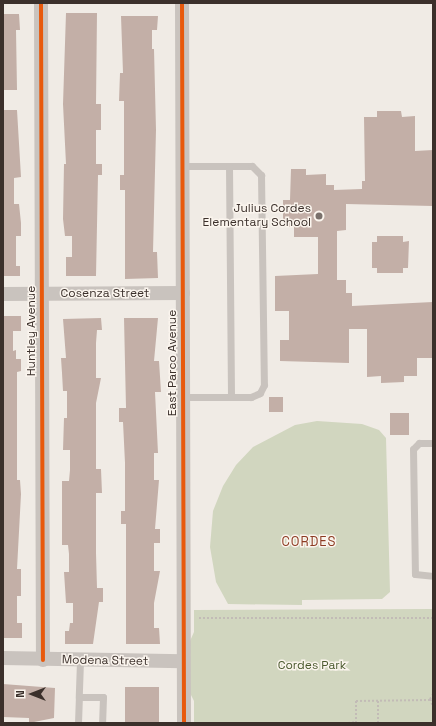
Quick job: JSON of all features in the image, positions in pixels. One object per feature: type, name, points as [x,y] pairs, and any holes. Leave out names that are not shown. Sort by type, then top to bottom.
[{"type":"street","name":"Huntley Avenue","points":[[41,3],[43,660]]},
{"type":"street","name":"East Parco Avenue","points":[[182,3],[184,723]]},
{"type":"street","name":"Cosenza Street","points":[[3,294],[183,293]]},
{"type":"street","name":"Modena Street","points":[[3,658],[80,661],[183,661]]},
{"type":"lane","points":[[182,166],[252,166],[261,175],[264,385],[260,393],[251,397],[183,396]]},
{"type":"lane","points":[[229,166],[231,397]]},
{"type":"lane","points":[[433,443],[419,443],[413,449],[415,574],[433,576]]},
{"type":"lane","points":[[78,723],[80,661]]},
{"type":"lane","points":[[79,696],[102,698],[102,723]]},
{"type":"path","points":[[198,618],[433,618]]},
{"type":"path","points":[[430,700],[433,694]]},
{"type":"path","points":[[348,723],[356,722],[356,701],[430,700]]},
{"type":"path","points":[[430,700],[433,706]]},
{"type":"path","points":[[378,701],[378,723]]},
{"type":"green space","points":[[317,421],[362,424],[379,430],[386,438],[390,592],[382,599],[302,600],[302,605],[228,604],[216,582],[210,547],[213,511],[223,486],[236,465],[253,447],[295,425]]},
{"type":"green space","name":"Cordes Park","points":[[433,609],[433,723],[194,723],[194,701],[190,693],[190,641],[194,632],[194,610]]},
{"type":"building","points":[[66,13],[97,13],[96,104],[101,104],[101,130],[96,130],[96,164],[102,164],[102,175],[98,175],[96,276],[66,276],[66,257],[72,257],[72,236],[65,236],[63,219],[64,164],[66,164],[63,104]]},
{"type":"building","points":[[3,14],[19,14],[20,30],[16,30],[17,90],[3,90]]},
{"type":"building","points":[[121,16],[158,16],[157,30],[152,30],[152,49],[154,49],[156,130],[153,252],[157,252],[158,278],[125,279],[125,190],[120,190],[120,175],[124,175],[124,101],[119,101],[120,73],[123,73]]},
{"type":"building","points":[[3,110],[17,110],[21,177],[14,178],[14,204],[19,204],[21,223],[21,236],[16,236],[16,266],[20,266],[20,276],[3,276]]},
{"type":"building","points":[[377,111],[401,111],[402,117],[415,116],[415,151],[433,150],[433,206],[346,204],[346,230],[337,231],[337,280],[346,280],[346,293],[352,293],[352,306],[433,302],[433,358],[417,358],[417,376],[404,376],[404,382],[381,383],[381,376],[367,377],[367,329],[349,329],[349,363],[280,361],[280,340],[289,340],[289,311],[275,311],[275,276],[318,274],[318,237],[294,237],[294,227],[283,227],[283,200],[290,200],[291,169],[306,169],[306,175],[326,174],[326,185],[334,185],[334,190],[362,189],[362,181],[365,181],[364,117],[377,117]]},
{"type":"building","points":[[377,236],[403,236],[403,242],[409,241],[408,268],[403,268],[403,273],[377,273],[377,268],[372,268],[372,242],[377,242]]},
{"type":"building","points":[[3,316],[21,316],[21,331],[13,331],[13,351],[16,350],[16,359],[21,359],[21,371],[17,372],[17,480],[20,480],[21,494],[17,569],[21,569],[21,596],[17,596],[17,623],[22,623],[22,638],[3,638]]},
{"type":"building","points":[[101,318],[102,330],[97,330],[96,343],[96,378],[101,378],[96,403],[96,469],[101,469],[102,493],[96,493],[96,553],[97,588],[103,588],[103,602],[99,602],[93,644],[65,644],[65,631],[69,631],[70,623],[73,623],[73,603],[66,603],[64,572],[69,572],[69,554],[68,545],[62,545],[62,481],[69,481],[70,470],[70,450],[63,450],[64,418],[67,418],[67,391],[63,391],[61,358],[66,358],[63,319]]},
{"type":"building","points":[[124,318],[158,318],[154,361],[159,361],[161,392],[155,392],[158,453],[154,453],[154,480],[159,480],[155,529],[160,529],[160,543],[154,543],[154,571],[160,571],[154,603],[154,628],[159,628],[160,644],[126,644],[126,524],[121,524],[121,511],[125,511],[125,463],[123,422],[119,422],[119,408],[126,408]]},
{"type":"building","points":[[269,397],[283,397],[283,412],[269,412]]},
{"type":"building","points":[[390,413],[409,413],[409,435],[390,435]]},
{"type":"building","points":[[3,684],[55,688],[54,718],[29,723],[29,718],[3,717]]},
{"type":"building","points":[[125,687],[159,687],[159,723],[125,723]]},
{"type":"cycle path","points":[[41,3],[43,660]]},
{"type":"cycle path","points":[[182,3],[184,723]]},
{"type":"place","name":"Julius Cordes Elementary School","points":[[319,216]]},
{"type":"district","name":"CORDES","points":[[309,542]]}]
